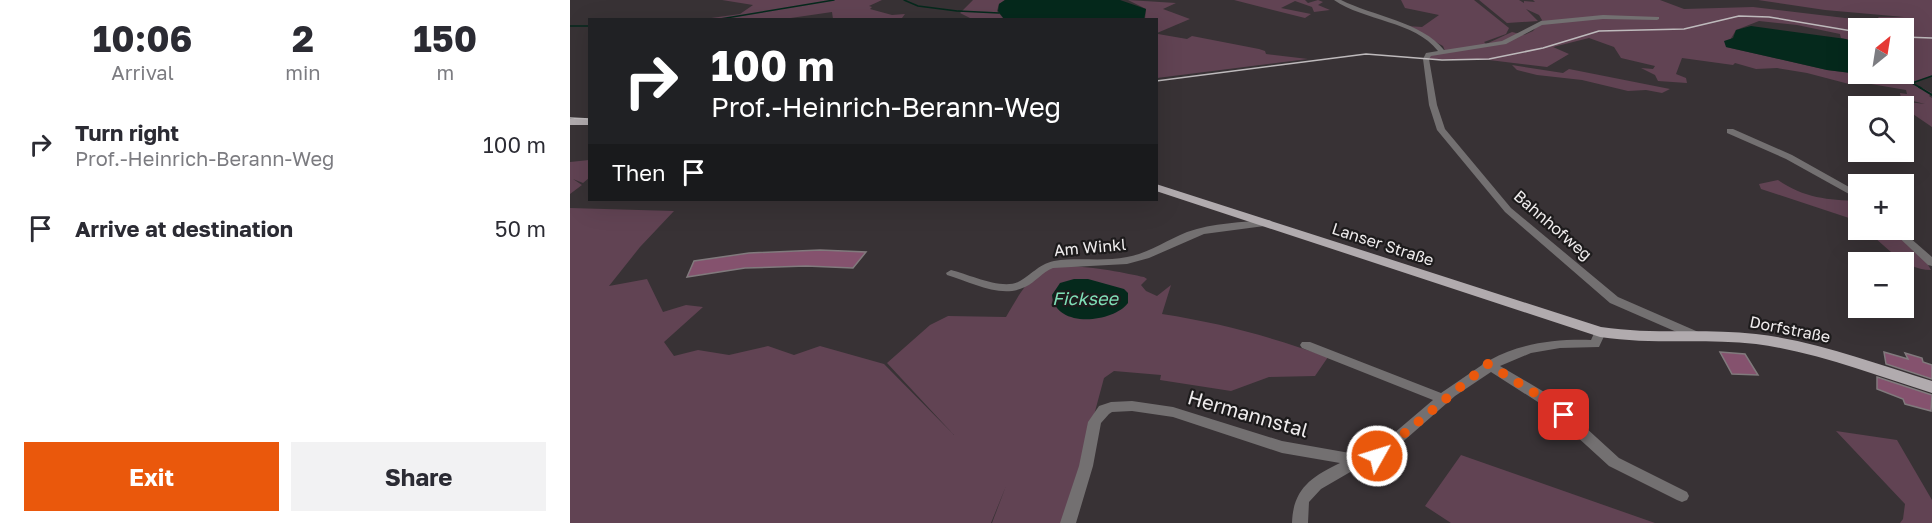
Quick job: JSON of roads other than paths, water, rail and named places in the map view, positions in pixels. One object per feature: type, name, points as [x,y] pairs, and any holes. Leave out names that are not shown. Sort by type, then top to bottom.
[{"type":"main road","points":[[570,122],[588,122]]},
{"type":"main road","name":"Lanser Straße","points":[[1158,188],[1600,332]]},
{"type":"main road","name":"Dorfstraße","points":[[1600,332],[1636,337],[1703,339],[1737,337],[1779,342],[1932,387]]},
{"type":"street","points":[[1337,0],[1348,8],[1393,22],[1433,41],[1442,51],[1504,43],[1540,23],[1603,17],[1657,18]]},
{"type":"street","name":"Bahnhofweg","points":[[1442,51],[1430,54],[1426,59],[1433,105],[1441,130],[1508,210],[1614,300],[1703,339]]},
{"type":"street","points":[[1731,131],[1789,157],[1848,190]]},
{"type":"street","name":"Am Winkl","points":[[951,273],[996,286],[1012,286],[1021,284],[1042,267],[1055,264],[1109,264],[1139,258],[1191,234],[1216,227],[1269,223]]},
{"type":"street","points":[[1907,240],[1932,263]]},
{"type":"street","points":[[1300,523],[1301,506],[1309,491],[1324,479],[1358,460],[1377,456],[1488,364],[1537,345],[1576,342],[1595,344],[1600,332]]},
{"type":"street","points":[[1306,345],[1443,399]]},
{"type":"street","points":[[1488,364],[1546,400],[1614,462],[1682,496]]},
{"type":"street","name":"Hermannstal","points":[[1068,523],[1086,466],[1095,422],[1104,410],[1111,407],[1155,410],[1199,417],[1272,444],[1358,460]]},
{"type":"water","points":[[1005,0],[1120,0],[1146,9],[1144,18],[1003,18],[998,11],[999,4]]},
{"type":"water","points":[[1751,26],[1848,40],[1848,73],[1726,47],[1724,41],[1733,38],[1736,30]]},
{"type":"water","name":"Ficksee","points":[[1074,279],[1088,279],[1124,289],[1128,293],[1128,303],[1121,310],[1110,315],[1086,319],[1073,318],[1056,306],[1052,295],[1060,283]]},
{"type":"waterway","points":[[726,18],[834,0]]},
{"type":"waterway","points":[[904,0],[918,6],[957,11]]},
{"type":"waterway","points":[[958,11],[999,13]]},
{"type":"waterway","points":[[570,26],[588,26]]},
{"type":"waterway","points":[[1921,88],[1912,83],[1932,76]]},
{"type":"waterway","points":[[1919,87],[1932,95]]},
{"type":"tram line","points":[[1158,81],[1366,54],[1442,60],[1489,59],[1543,48],[1599,31],[1684,29],[1739,16],[1769,17],[1848,30]]},
{"type":"tram line","points":[[1914,37],[1932,38]]},
{"type":"tram line","points":[[570,118],[588,119]]}]
